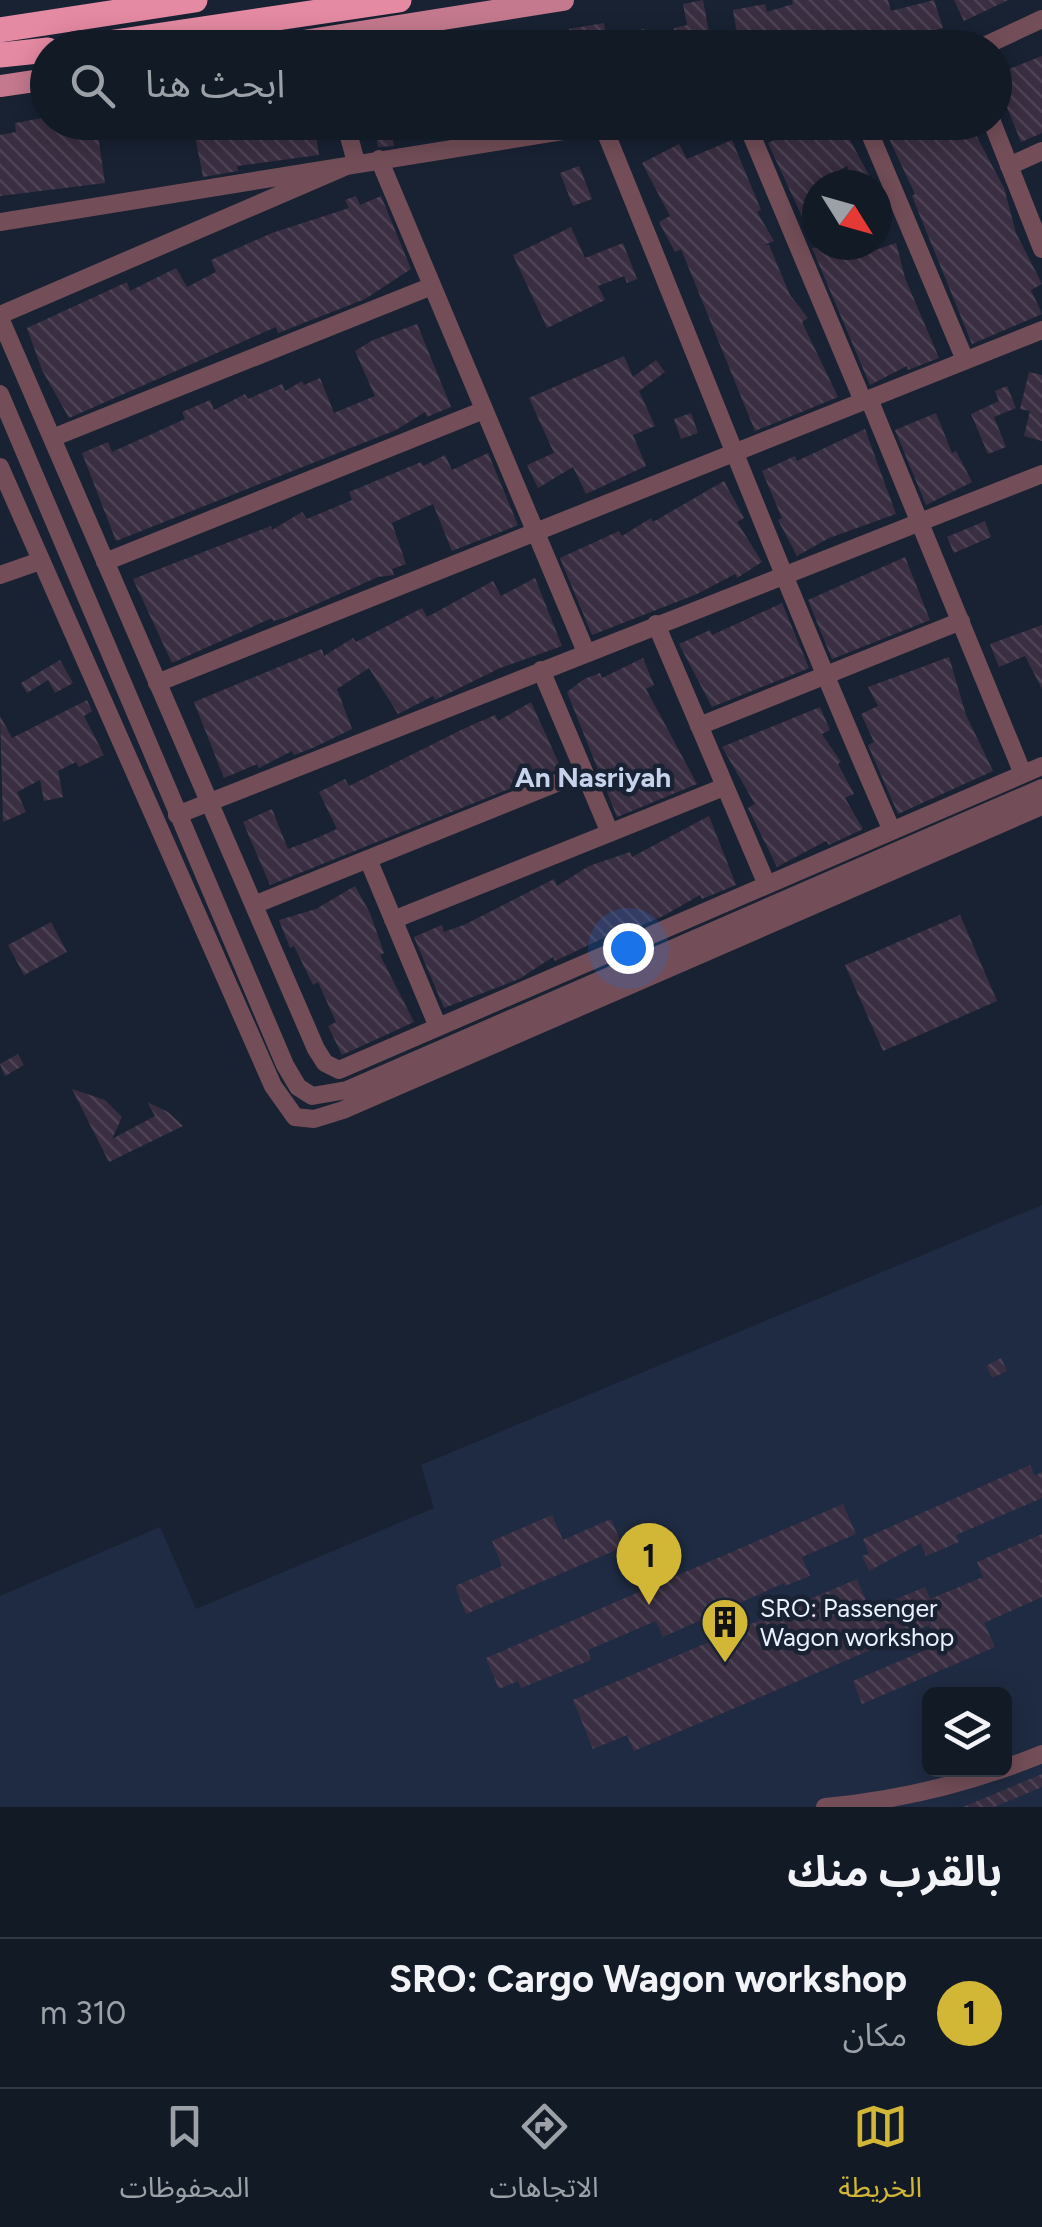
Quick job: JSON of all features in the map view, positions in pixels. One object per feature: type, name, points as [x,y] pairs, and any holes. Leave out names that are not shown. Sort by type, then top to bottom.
[{"type":"highway","points":[[0,30],[194,0]]},
{"type":"highway","points":[[196,30],[398,0]]},
{"type":"highway","points":[[0,56],[30,52]]},
{"type":"main road","points":[[397,30],[564,0]]},
{"type":"main road","points":[[0,86],[30,82]]},
{"type":"street","points":[[1012,33],[1042,19]]},
{"type":"street","points":[[350,140],[356,162]]},
{"type":"street","points":[[0,222],[505,140]]},
{"type":"street","points":[[617,140],[824,676],[892,831]]},
{"type":"street","points":[[754,140],[920,519],[1022,774]]},
{"type":"street","points":[[873,140],[965,360]]},
{"type":"street","points":[[999,140],[1042,249]]},
{"type":"street","points":[[1009,166],[1042,151]]},
{"type":"street","points":[[379,159],[586,652]]},
{"type":"street","points":[[356,162],[0,316],[325,1064],[339,1070],[1042,766]]},
{"type":"street","points":[[52,438],[432,286]]},
{"type":"street","points":[[158,683],[1042,330]]},
{"type":"street","points":[[0,394],[290,1077],[305,1092],[321,1096],[347,1090],[1042,788]]},
{"type":"street","points":[[105,562],[484,410]]},
{"type":"street","points":[[0,467],[273,1086],[289,1110],[303,1119],[343,1110],[1042,806]]},
{"type":"street","points":[[177,815],[1042,474]]},
{"type":"street","points":[[0,574],[40,561]]},
{"type":"street","points":[[699,726],[961,622]]},
{"type":"street","points":[[656,624],[767,885]]},
{"type":"street","points":[[541,670],[610,833]]},
{"type":"street","points":[[254,905],[584,772]]},
{"type":"street","points":[[393,920],[724,787]]},
{"type":"street","points":[[368,859],[438,1027]]},
{"type":"street","points":[[904,1807],[1042,1754]]},
{"type":"street","points":[[825,1807],[905,1797],[980,1780]]},
{"type":"shaded area","points":[[1042,1205],[1042,1807],[0,1807],[0,1596],[160,1527],[196,1609],[434,1508],[421,1465]]},
{"type":"building","points":[[703,0],[709,30],[674,30],[687,25],[683,4]]},
{"type":"building","points":[[792,0],[888,0],[891,11],[934,0],[943,28],[736,30],[733,10],[765,4],[767,12],[793,4]]},
{"type":"building","points":[[954,0],[1008,0],[964,21]]},
{"type":"building","points":[[604,23],[605,30],[569,30]]},
{"type":"building","points":[[1042,56],[1042,133],[1021,142],[1012,120],[1012,68]]},
{"type":"building","points":[[30,120],[30,140],[99,140],[105,183],[0,196],[0,135],[16,132],[15,123]]},
{"type":"building","points":[[196,140],[317,140],[319,155],[237,166],[238,171],[203,177]]},
{"type":"building","points":[[377,140],[393,140],[394,146],[378,147]]},
{"type":"building","points":[[732,140],[761,210],[757,212],[774,241],[764,245],[769,245],[790,295],[808,318],[802,322],[838,397],[755,431],[681,249],[675,252],[659,222],[670,216],[642,163],[679,144],[687,159]]},
{"type":"building","points":[[850,140],[866,170],[849,170],[847,166],[840,170],[802,170],[802,216],[768,143]]},
{"type":"building","points":[[890,140],[979,140],[1004,188],[1016,233],[1042,284],[1031,290],[1042,314],[972,344],[912,196],[915,194]]},
{"type":"building","points":[[579,166],[592,199],[573,206],[560,173]]},
{"type":"building","points":[[356,196],[360,205],[381,196],[411,269],[365,299],[278,333],[276,327],[69,418],[42,370],[27,328],[127,282],[130,291],[176,268],[187,287],[216,272],[211,260],[272,233],[349,208],[345,200]]},
{"type":"building","points":[[571,227],[585,258],[623,243],[637,279],[627,283],[624,276],[598,286],[605,300],[547,328],[513,255]]},
{"type":"building","points":[[896,243],[905,278],[939,358],[908,370],[907,366],[870,385],[817,260],[892,260],[892,244]]},
{"type":"building","points":[[417,324],[451,407],[427,417],[425,412],[396,430],[116,541],[82,453],[108,442],[112,452],[185,419],[182,412],[210,400],[214,410],[245,394],[248,399],[282,384],[285,391],[302,381],[304,385],[320,378],[334,413],[375,396],[355,351]]},
{"type":"building","points":[[624,356],[633,377],[656,360],[665,372],[639,391],[655,426],[633,435],[646,466],[586,494],[573,467],[538,488],[527,465],[554,453],[529,398]]},
{"type":"building","points":[[1029,372],[1042,375],[1042,441],[1024,436],[1030,411],[1020,409]]},
{"type":"building","points":[[1007,386],[1016,408],[994,417],[1006,447],[988,454],[971,414],[999,401],[995,391]]},
{"type":"building","points":[[691,413],[698,433],[681,439],[674,419]]},
{"type":"building","points":[[936,413],[952,453],[956,451],[972,482],[926,505],[895,430]]},
{"type":"building","points":[[865,429],[896,514],[829,538],[797,556],[778,520],[782,518],[762,471],[795,456],[797,461]]},
{"type":"building","points":[[488,453],[518,525],[452,551],[433,504],[392,523],[406,564],[392,569],[394,575],[378,577],[285,618],[272,618],[172,663],[133,579],[271,526],[272,530],[302,512],[307,519],[352,500],[349,492],[421,462],[423,466],[445,455],[452,470]]},
{"type":"building","points":[[724,481],[744,518],[737,522],[762,562],[737,578],[735,574],[697,594],[592,635],[560,558],[619,531],[622,536],[651,518],[653,522]]},
{"type":"building","points":[[985,521],[991,537],[954,553],[947,537]]},
{"type":"building","points":[[905,557],[930,620],[832,659],[808,600]]},
{"type":"building","points":[[535,578],[562,646],[500,668],[398,714],[369,668],[337,689],[352,729],[315,747],[294,755],[292,751],[259,768],[257,764],[224,778],[194,702],[322,649],[324,656],[353,638],[356,642],[422,608],[427,617],[493,581],[501,596]]},
{"type":"building","points":[[782,603],[809,668],[712,707],[679,644],[710,630],[712,635]]},
{"type":"building","points":[[1042,625],[1042,689],[1025,656],[999,667],[990,644]]},
{"type":"building","points":[[949,657],[966,715],[993,771],[898,814],[868,745],[874,742],[861,714],[878,706],[868,687]]},
{"type":"building","points":[[643,658],[654,685],[646,689],[697,784],[617,817],[567,692],[584,679],[600,673],[602,678]]},
{"type":"building","points":[[60,660],[73,683],[55,693],[48,680],[27,693],[21,683]]},
{"type":"building","points":[[87,700],[92,711],[84,716],[104,755],[79,767],[76,762],[58,771],[63,797],[44,801],[40,780],[17,792],[26,812],[3,822],[0,716],[12,738]]},
{"type":"building","points":[[531,702],[561,768],[270,885],[243,822],[272,809],[288,849],[312,840],[337,829],[319,792],[345,779],[349,786],[463,729],[495,715],[498,721]]},
{"type":"building","points":[[820,707],[830,730],[822,734],[841,762],[838,764],[854,794],[845,798],[863,829],[829,845],[826,841],[777,867],[748,808],[755,804],[722,747]]},
{"type":"building","points":[[709,816],[736,885],[702,899],[700,895],[663,916],[629,931],[627,927],[555,961],[553,957],[519,979],[444,1008],[414,937],[442,925],[444,932],[466,924],[554,879],[557,886],[589,866],[630,852],[632,857]]},
{"type":"building","points":[[355,886],[370,913],[384,953],[380,955],[414,1022],[342,1055],[328,1026],[336,1022],[318,982],[313,985],[294,946],[290,948],[279,920],[316,909]]},
{"type":"building","points":[[960,915],[997,1001],[883,1051],[845,965]]},
{"type":"building","points":[[51,922],[67,952],[24,975],[8,945]]},
{"type":"building","points":[[18,1054],[24,1065],[5,1076],[0,1064]]},
{"type":"building","points":[[72,1089],[105,1100],[122,1117],[112,1139],[155,1116],[147,1102],[168,1112],[183,1126],[109,1162]]},
{"type":"building","points":[[1001,1358],[1007,1371],[992,1378],[986,1366]]},
{"type":"building","points":[[1030,1465],[1035,1476],[1042,1472],[1042,1498],[956,1535],[959,1542],[926,1556],[921,1543],[869,1571],[862,1556],[869,1554],[863,1539]]},
{"type":"building","points":[[843,1504],[856,1534],[802,1557],[810,1576],[785,1586],[784,1583],[663,1637],[656,1621],[588,1650],[591,1660],[521,1688],[518,1681],[499,1689],[486,1658]]},
{"type":"building","points":[[552,1515],[563,1540],[611,1519],[623,1547],[466,1614],[455,1586],[502,1566],[492,1541]]},
{"type":"building","points":[[1042,1534],[1042,1597],[984,1623],[995,1647],[862,1704],[853,1681],[937,1645],[929,1625],[634,1751],[627,1735],[593,1749],[573,1700],[857,1579],[870,1610],[925,1587],[930,1599],[983,1577],[977,1562]]},
{"type":"building","points":[[1042,1774],[1042,1787],[994,1807],[963,1807]]},
{"type":"place","name":"SRO: Cargo Wagon workshop","points":[[649,1605]]},
{"type":"place","name":"SRO: Passenger Wagon workshop","points":[[725,1664]]},
{"type":"district","name":"An Nasriyah","points":[[593,777]]}]
